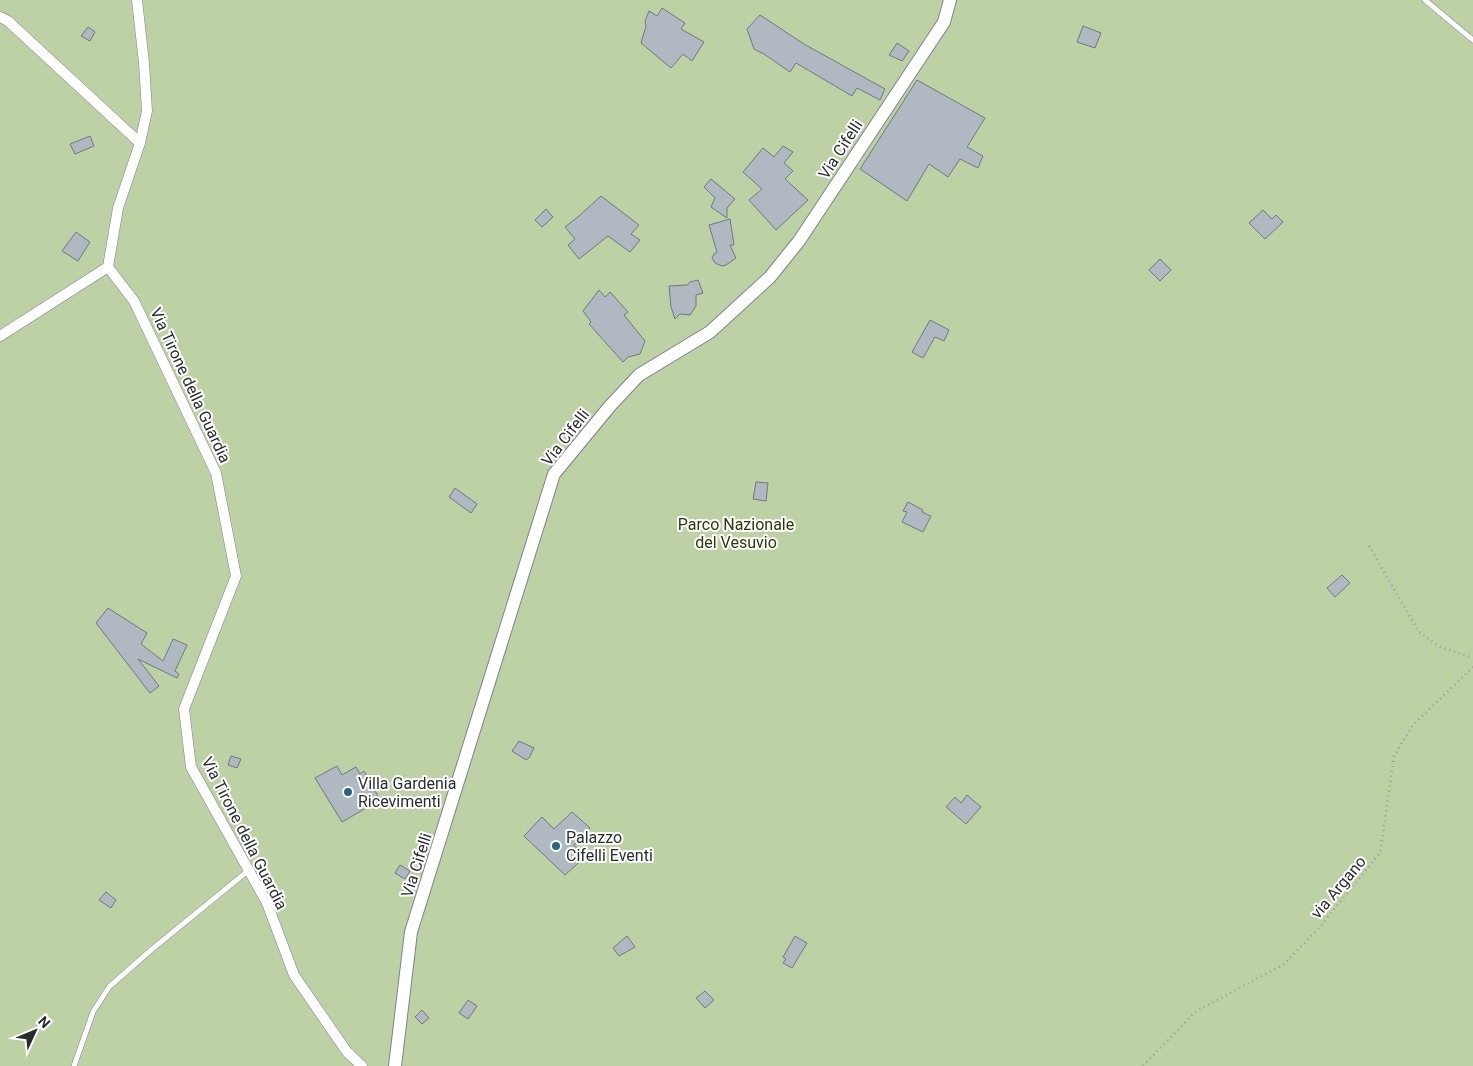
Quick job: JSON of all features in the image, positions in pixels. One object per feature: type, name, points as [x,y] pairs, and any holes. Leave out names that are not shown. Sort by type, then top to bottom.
[{"type":"street","points":[[0,336],[108,267],[118,208],[140,143],[147,111],[137,0]]},
{"type":"street","name":"Via Cifelli","points":[[395,1066],[411,932],[554,474],[610,406],[639,376],[710,332],[770,277],[799,241],[944,22],[950,0]]},
{"type":"street","points":[[0,17],[8,21],[140,143]]},
{"type":"street","name":"Via Tirone della Guardia","points":[[108,267],[134,301],[216,473],[236,576],[184,709],[191,767],[249,869],[266,903],[294,975],[347,1052],[362,1066]]},
{"type":"lane","points":[[1425,0],[1473,40]]},
{"type":"lane","points":[[74,1066],[93,1012],[109,987],[249,869]]},
{"type":"path","points":[[1369,546],[1419,632],[1438,646],[1473,658]]},
{"type":"path","name":"via Argano","points":[[1143,1066],[1195,1012],[1284,964],[1332,913],[1380,854],[1394,756],[1413,725],[1473,667]]},
{"type":"green space","name":"Parco Nazionale del Vesuvio","points":[[0,0],[1473,0],[1473,1066],[0,1066]]},
{"type":"building","points":[[662,8],[685,23],[681,29],[704,42],[692,61],[683,54],[671,68],[641,43],[649,11],[657,16]]},
{"type":"building","points":[[760,15],[804,44],[885,89],[880,100],[857,88],[852,96],[796,63],[790,72],[754,49],[747,29]]},
{"type":"building","points":[[1083,26],[1101,33],[1095,48],[1077,42]]},
{"type":"building","points":[[88,27],[95,32],[90,41],[81,36]]},
{"type":"building","points":[[897,43],[909,51],[902,61],[889,55]]},
{"type":"building","points":[[917,80],[985,118],[967,147],[983,156],[978,168],[960,159],[948,177],[929,164],[907,201],[860,169]]},
{"type":"building","points":[[90,136],[94,146],[75,154],[70,144]]},
{"type":"building","points":[[783,146],[793,152],[784,163],[793,171],[785,179],[808,200],[776,230],[749,200],[762,189],[743,172],[763,148],[774,157]]},
{"type":"building","points":[[711,179],[735,199],[727,208],[727,218],[711,207],[715,198],[704,187]]},
{"type":"building","points":[[601,196],[639,225],[631,234],[640,240],[630,252],[608,236],[579,259],[568,245],[575,239],[565,227]]},
{"type":"building","points":[[546,209],[553,217],[542,227],[535,220]]},
{"type":"building","points":[[1263,210],[1272,219],[1276,215],[1283,222],[1265,239],[1249,223]]},
{"type":"building","points":[[730,219],[734,245],[730,245],[736,258],[722,266],[715,263],[712,258],[717,252],[709,225]]},
{"type":"building","points":[[76,232],[90,242],[78,261],[62,251]]},
{"type":"building","points":[[1160,259],[1171,270],[1160,281],[1149,270]]},
{"type":"building","points":[[698,280],[703,293],[696,295],[696,306],[690,315],[680,314],[675,319],[671,307],[669,286],[687,285]]},
{"type":"building","points":[[599,290],[605,297],[610,292],[628,312],[624,315],[645,341],[640,354],[628,357],[623,362],[589,324],[591,322],[583,311]]},
{"type":"building","points":[[930,320],[949,330],[944,341],[935,337],[923,358],[912,352]]},
{"type":"building","points":[[756,482],[768,483],[766,501],[753,499]]},
{"type":"building","points":[[455,488],[477,504],[471,513],[449,497]]},
{"type":"building","points":[[908,502],[931,516],[923,532],[902,522],[907,512],[903,511]]},
{"type":"building","points":[[1342,575],[1350,583],[1335,597],[1327,588]]},
{"type":"building","points":[[108,608],[147,633],[141,644],[163,661],[173,639],[187,645],[175,671],[179,674],[177,678],[138,659],[159,686],[150,693],[96,623]]},
{"type":"building","points":[[519,741],[534,748],[526,760],[512,751]]},
{"type":"building","points":[[231,756],[241,759],[237,768],[228,765]]},
{"type":"building","points":[[337,766],[342,775],[356,767],[360,774],[364,771],[380,800],[342,822],[315,778]]},
{"type":"building","points":[[967,795],[981,807],[966,824],[946,807],[955,797],[961,803]]},
{"type":"building","points":[[572,812],[590,828],[574,845],[586,856],[565,875],[524,836],[542,817],[554,829]]},
{"type":"building","points":[[400,865],[410,871],[405,879],[395,873]]},
{"type":"building","points":[[106,892],[116,900],[111,908],[99,900]]},
{"type":"building","points":[[627,936],[635,947],[619,956],[613,948]]},
{"type":"building","points":[[795,936],[807,943],[792,968],[783,963],[786,959],[783,957]]},
{"type":"building","points":[[705,991],[714,1000],[705,1008],[696,998]]},
{"type":"building","points":[[468,1000],[477,1006],[468,1019],[459,1013]]},
{"type":"building","points":[[422,1010],[429,1018],[422,1024],[415,1017]]},
{"type":"place","name":"Villa Gardenia Ricevimenti","points":[[348,792]]},
{"type":"place","name":"Palazzo Cifelli Eventi","points":[[556,846]]}]
